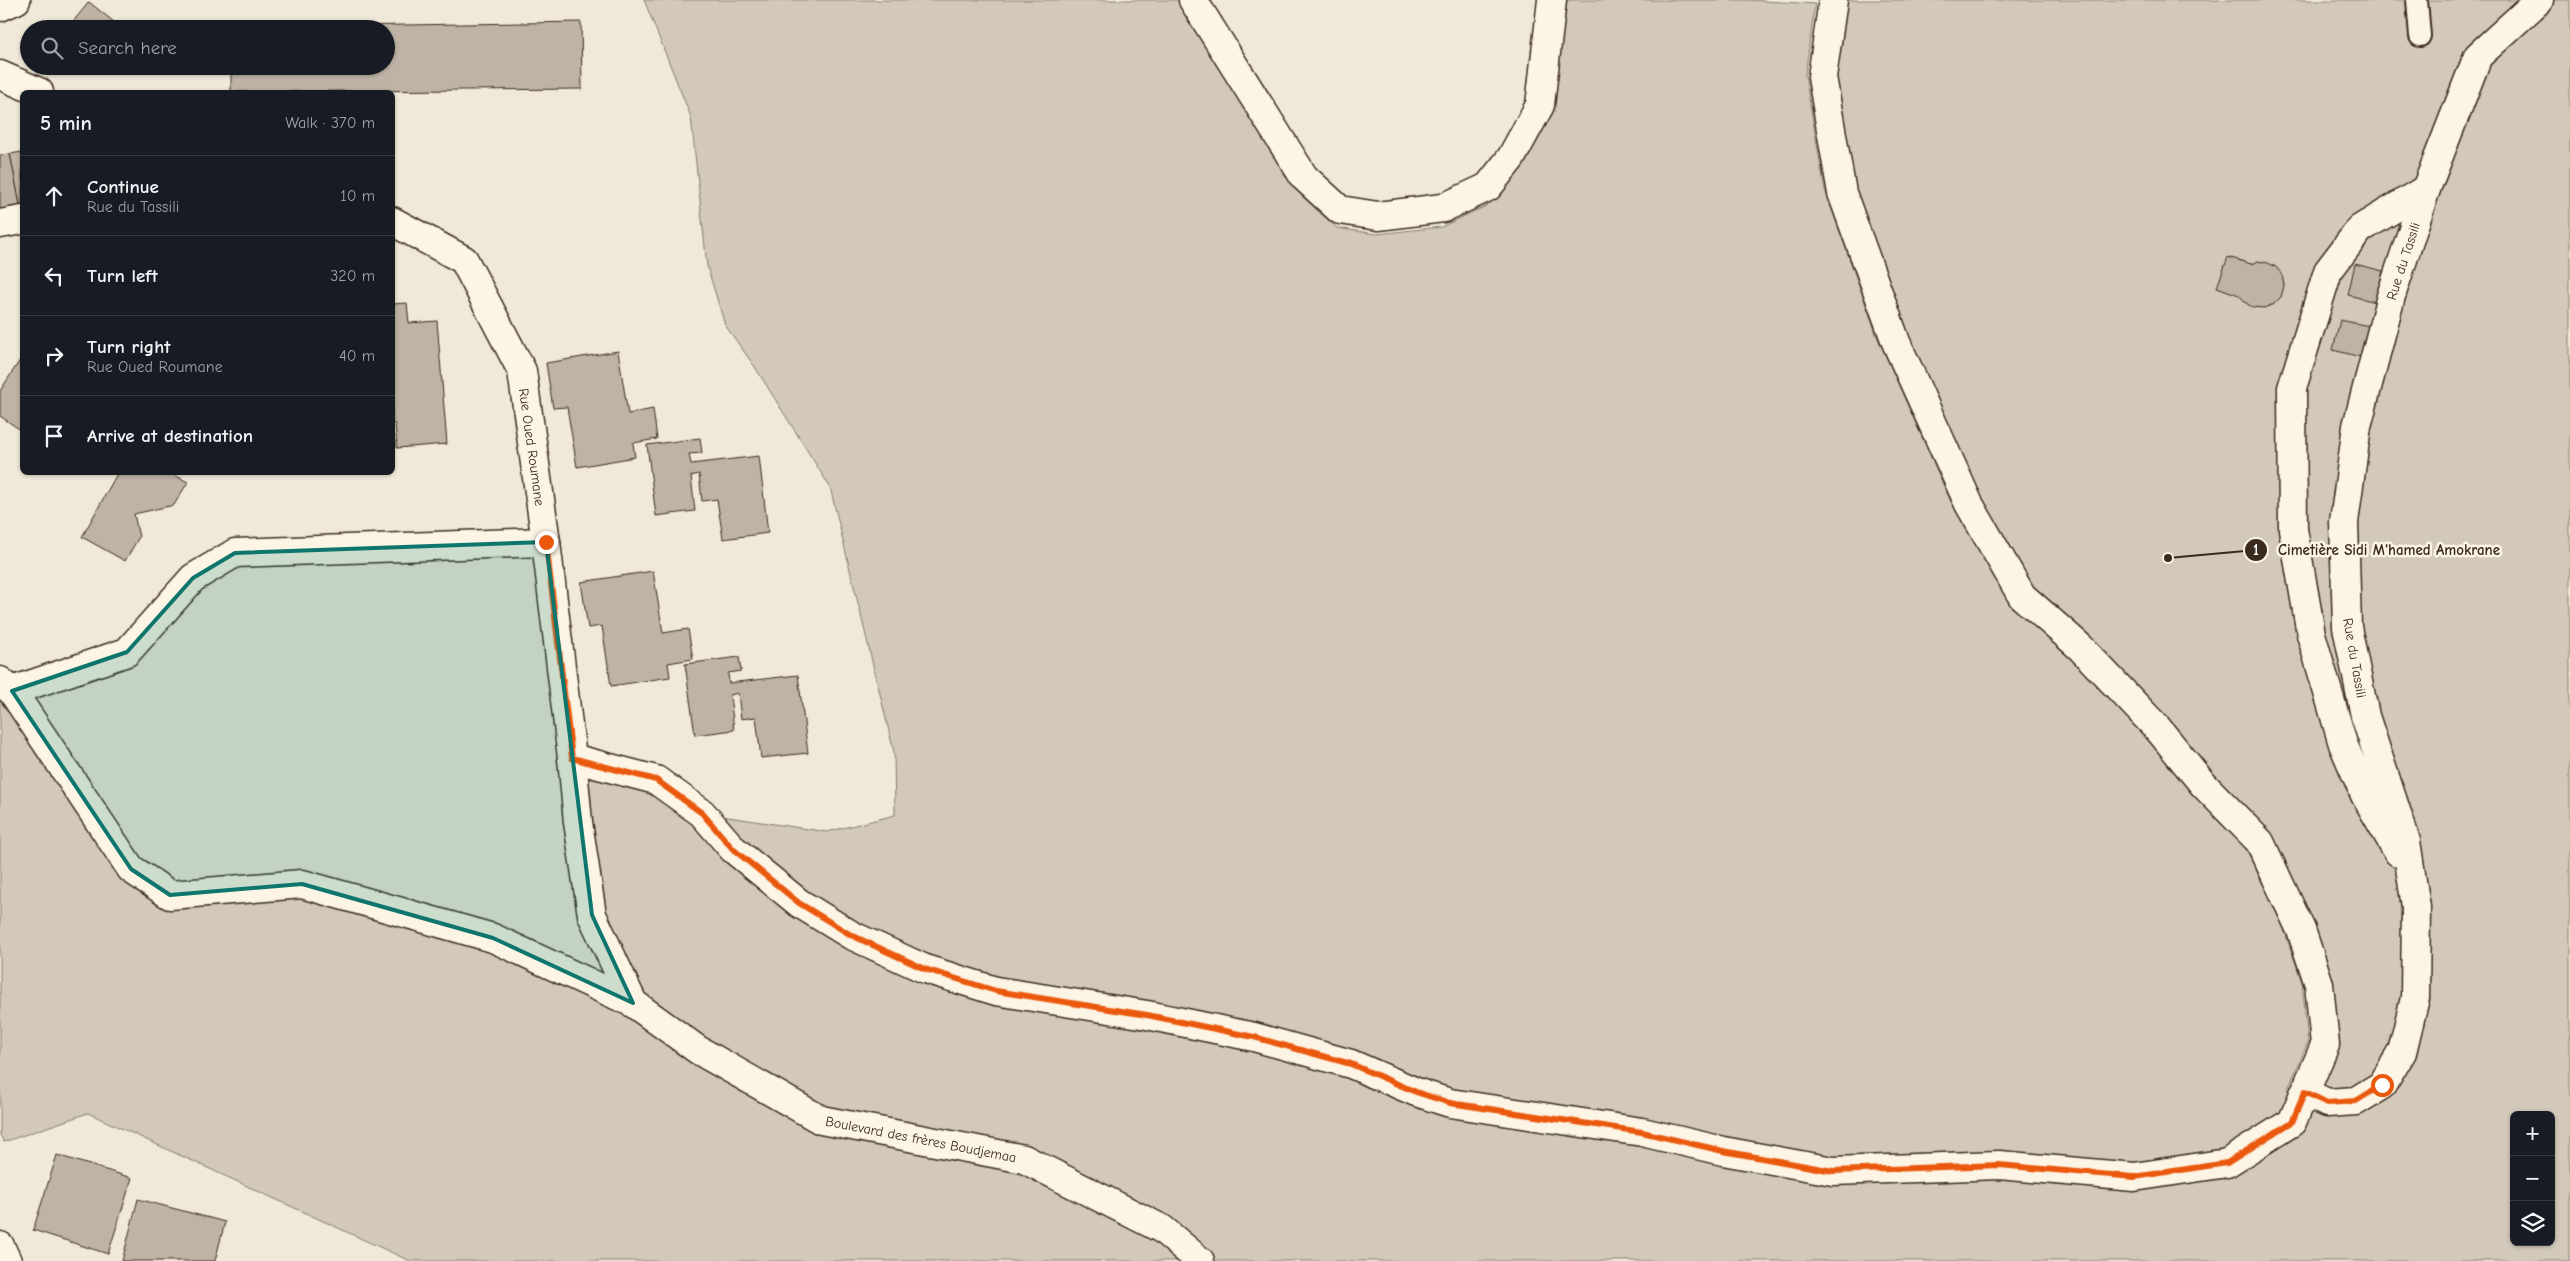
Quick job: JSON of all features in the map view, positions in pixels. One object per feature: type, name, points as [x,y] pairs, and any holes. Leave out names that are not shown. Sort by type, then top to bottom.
[{"type":"street","points":[[0,7],[16,0]]},
{"type":"street","points":[[1193,0],[1304,177],[1340,210],[1378,216],[1443,208],[1488,188],[1511,158],[1540,105],[1552,0]]},
{"type":"street","points":[[572,758],[656,780],[702,813],[733,849],[799,903],[851,935],[925,969],[996,991],[1147,1015],[1254,1037],[1351,1064],[1416,1092],[1450,1103],[1642,1132],[1723,1151],[1833,1171],[1999,1165],[2134,1177],[2227,1163],[2292,1122],[2325,1044],[2319,984],[2301,930],[2260,842],[2203,784],[2159,730],[2080,647],[2022,596],[1969,504],[1896,342],[1842,193],[1822,77],[1833,0]]},
{"type":"street","name":"Rue du Tassili","points":[[2305,1092],[2327,1103],[2356,1101],[2382,1085],[2402,1052],[2415,998],[2416,907],[2406,841],[2365,716],[2347,627],[2344,522],[2357,426],[2391,296],[2426,189],[2478,56],[2539,0]]},
{"type":"street","points":[[0,75],[34,90]]},
{"type":"street","points":[[2411,875],[2365,795],[2343,744],[2311,634],[2293,530],[2292,388],[2328,271],[2360,228],[2426,189]]},
{"type":"street","points":[[0,224],[20,220]]},
{"type":"street","name":"Rue Oued Roumane","points":[[395,223],[464,260],[522,371],[546,542],[572,758]]},
{"type":"street","points":[[546,542],[235,553],[194,578],[127,652],[6,686],[131,869],[170,895],[302,884],[493,938],[633,1003]]},
{"type":"street","name":"Boulevard des frères Boudjemaa","points":[[572,758],[578,822],[592,915],[633,1003],[698,1050],[821,1120],[1024,1159],[1162,1229],[1200,1261]]},
{"type":"street","points":[[0,1246],[7,1261]]},
{"type":"lane","points":[[2417,0],[2420,36]]},
{"type":"highlighted area","points":[[546,542],[592,915],[633,1003],[493,938],[302,884],[170,895],[131,869],[12,691],[127,652],[193,578],[235,553]]},
{"type":"shaded area","points":[[644,0],[1180,0],[1302,196],[1337,228],[1376,234],[1441,227],[1486,206],[1509,177],[1552,0],[1748,0],[1815,4],[1805,75],[1825,190],[1878,339],[1951,502],[2004,593],[2063,645],[2242,840],[2283,927],[2302,982],[2308,1042],[2288,1089],[2327,1103],[2382,1085],[2417,965],[2347,627],[2357,426],[2478,56],[2539,0],[2570,0],[2570,1261],[410,1261],[88,1113],[4,1142],[0,1135],[0,681],[131,869],[169,895],[302,884],[632,1002],[592,915],[572,758],[702,813],[827,832],[895,815],[894,752],[830,487],[755,367],[725,325],[707,266],[691,117]]},
{"type":"shaded area","points":[[1833,0],[2530,0],[2470,56],[2337,521],[2406,903],[2406,995],[2392,1049],[2373,1082],[2347,1098],[2311,1090],[2331,1042],[2280,883],[2022,596],[1896,342],[1822,77]]},
{"type":"building","points":[[89,2],[112,20],[74,20]]},
{"type":"building","points":[[581,22],[582,89],[231,90],[231,75],[395,75],[395,25]]},
{"type":"building","points":[[20,152],[20,205],[10,154]]},
{"type":"building","points":[[10,154],[20,210],[0,214],[0,155]]},
{"type":"building","points":[[2228,257],[2251,264],[2258,261],[2268,263],[2276,267],[2282,274],[2284,286],[2281,297],[2274,304],[2264,308],[2252,307],[2239,295],[2217,287]]},
{"type":"building","points":[[2355,264],[2383,271],[2376,302],[2348,295]]},
{"type":"building","points":[[407,303],[409,323],[437,321],[447,444],[397,448],[395,424],[395,304]]},
{"type":"building","points":[[2340,320],[2369,326],[2361,357],[2333,350]]},
{"type":"building","points":[[618,351],[628,414],[653,409],[657,439],[633,443],[635,457],[577,467],[567,407],[553,408],[546,363]]},
{"type":"building","points":[[20,360],[20,430],[0,416],[0,391]]},
{"type":"building","points":[[700,438],[702,453],[689,454],[691,464],[759,456],[768,533],[723,539],[717,499],[702,501],[699,474],[691,476],[695,511],[656,516],[647,445]]},
{"type":"building","points":[[116,475],[174,475],[188,482],[174,505],[134,514],[139,537],[125,561],[82,537]]},
{"type":"building","points":[[653,571],[663,633],[688,629],[693,659],[668,663],[670,677],[611,686],[602,626],[588,628],[581,582]]},
{"type":"building","points":[[739,657],[741,671],[728,673],[729,683],[798,675],[808,753],[761,758],[756,717],[741,719],[738,693],[730,695],[734,730],[695,735],[685,664]]},
{"type":"building","points":[[57,1155],[132,1178],[108,1254],[33,1230]]},
{"type":"building","points":[[138,1199],[225,1222],[215,1261],[122,1261]]},
{"type":"place","name":"Cimetière Sidi M'hamed Amokrane","points":[[2168,558]]},
{"type":"route","points":[[546,542],[572,758],[656,780],[702,813],[733,849],[799,903],[851,935],[925,969],[996,991],[1147,1015],[1254,1037],[1351,1064],[1416,1092],[1450,1103],[1642,1132],[1723,1151],[1833,1171],[1999,1165],[2134,1177],[2227,1163],[2292,1122],[2305,1092],[2327,1103],[2356,1101],[2382,1085]]}]
